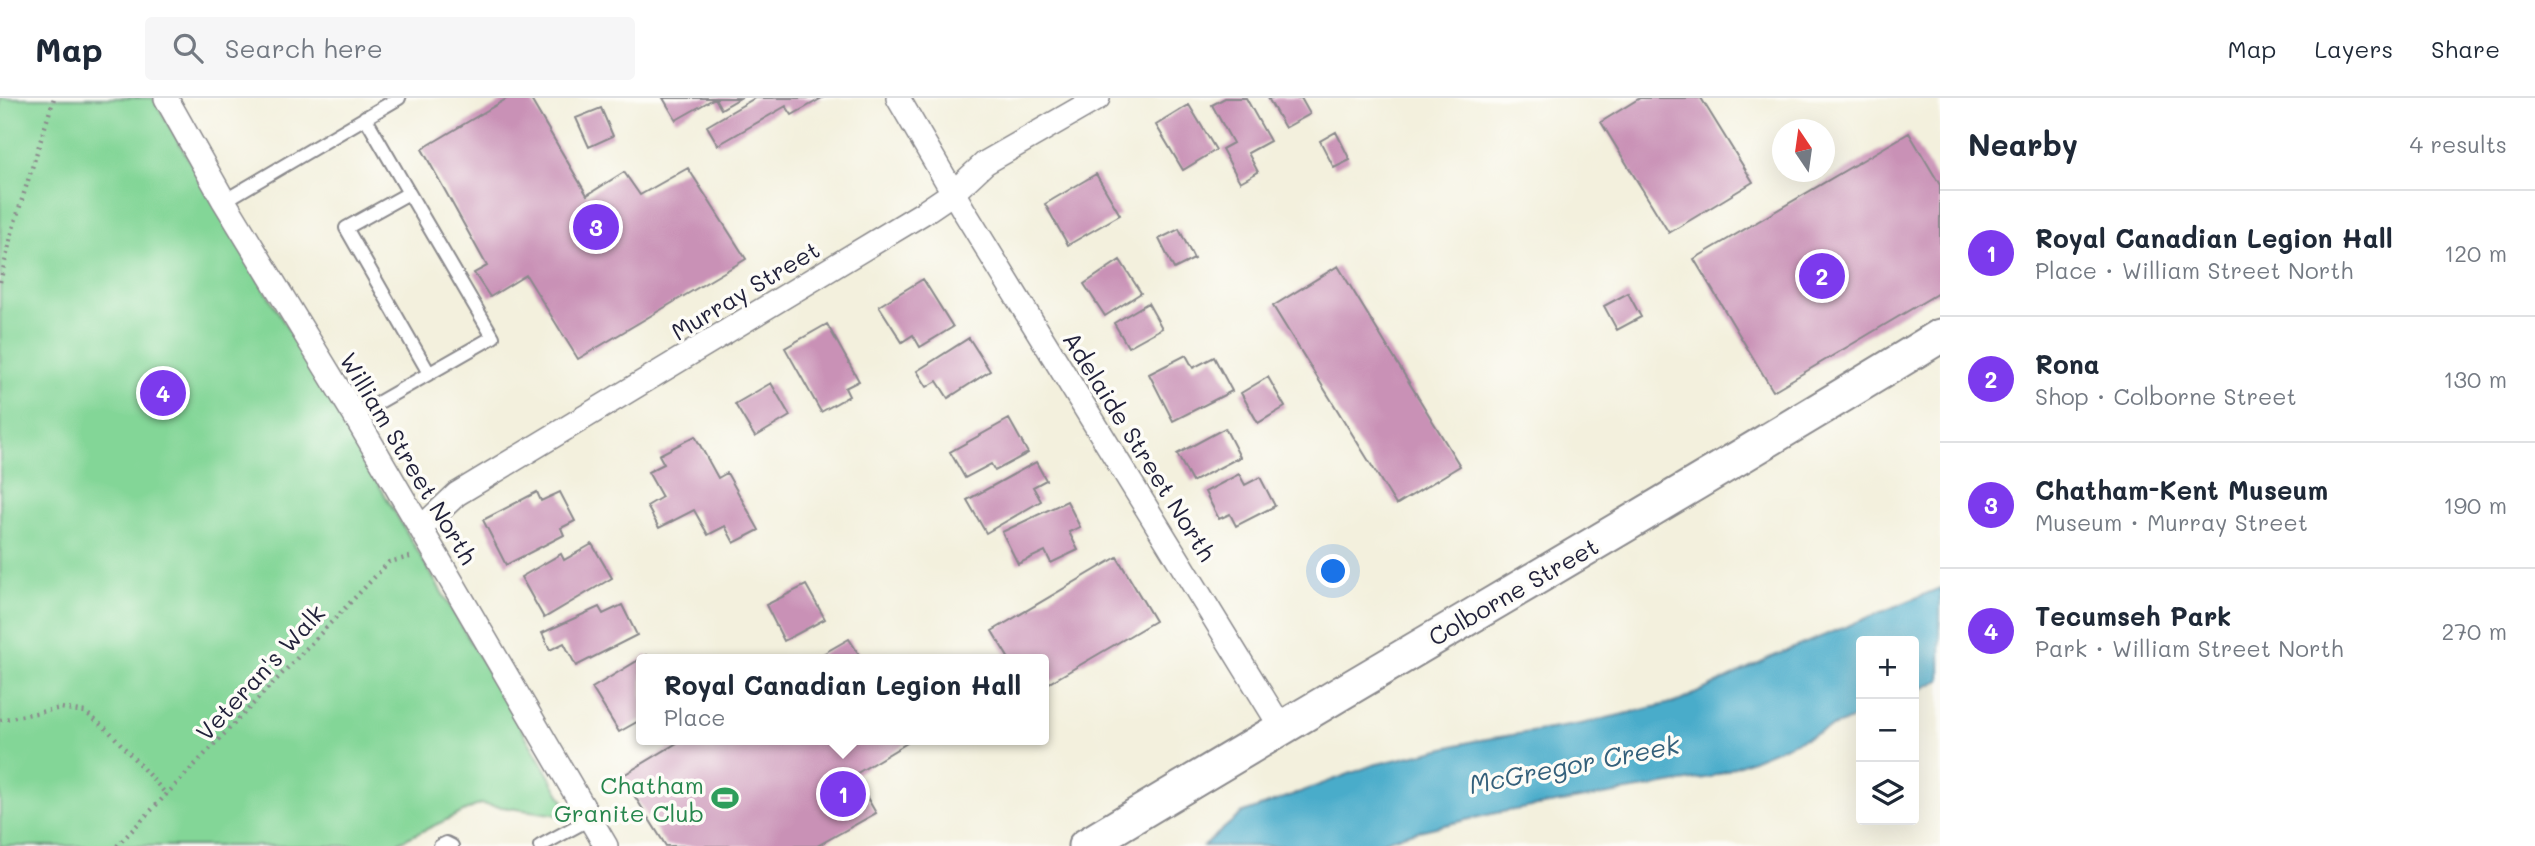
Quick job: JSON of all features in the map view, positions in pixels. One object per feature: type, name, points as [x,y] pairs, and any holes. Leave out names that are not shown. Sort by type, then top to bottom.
[{"type":"street","name":"William Street North","points":[[166,98],[224,201],[355,416],[606,846]]},
{"type":"street","name":"Adelaide Street North","points":[[898,98],[1281,727]]},
{"type":"street","name":"Murray Street","points":[[421,528],[457,494],[911,220],[954,192],[985,163],[1098,98]]},
{"type":"street","name":"Colborne Street","points":[[1085,846],[1281,727],[1774,438],[1940,336]]},
{"type":"lane","points":[[224,201],[399,98]]},
{"type":"lane","points":[[355,416],[493,337],[365,117]]},
{"type":"lane","points":[[410,193],[346,228],[429,373]]},
{"type":"lane","points":[[540,846],[590,819]]},
{"type":"lane","points":[[440,846],[446,843],[452,846]]},
{"type":"path","points":[[0,282],[14,225],[54,98]]},
{"type":"path","name":"Veteran's Walk","points":[[117,846],[388,562],[415,556],[421,528]]},
{"type":"path","points":[[0,720],[61,708],[85,712],[109,731],[167,796]]},
{"type":"green space","points":[[0,98],[153,98],[573,817],[480,804],[391,846],[0,846]]},
{"type":"water","name":"McGregor Creek","points":[[1940,588],[1940,680],[1919,690],[1919,636],[1856,636],[1856,717],[1711,777],[1496,813],[1406,834],[1372,846],[1203,846],[1241,814],[1373,765],[1474,741],[1581,724],[1680,701],[1769,658]]},
{"type":"building","points":[[508,98],[530,98],[587,195],[624,172],[640,195],[688,168],[746,259],[578,359],[526,275],[490,297],[474,273],[487,266],[422,149]]},
{"type":"building","points":[[663,98],[715,98],[676,120]]},
{"type":"building","points":[[715,98],[740,98],[721,109]]},
{"type":"building","points":[[755,98],[822,98],[792,115],[786,106],[718,145],[707,126]]},
{"type":"building","points":[[1225,98],[1246,98],[1270,141],[1248,153],[1258,172],[1240,182],[1222,149],[1233,143],[1212,105]]},
{"type":"building","points":[[1268,98],[1301,98],[1310,114],[1285,128]]},
{"type":"building","points":[[1640,98],[1701,98],[1753,182],[1669,233],[1601,122]]},
{"type":"building","points":[[1189,105],[1216,150],[1183,170],[1156,125]]},
{"type":"building","points":[[601,108],[613,136],[589,147],[576,118]]},
{"type":"building","points":[[1336,132],[1350,160],[1334,168],[1320,141]]},
{"type":"building","points":[[1909,133],[1940,185],[1940,292],[1773,391],[1694,259],[1825,182],[1835,182],[1835,176]]},
{"type":"building","points":[[1096,174],[1120,215],[1068,245],[1045,204]]},
{"type":"building","points":[[1179,229],[1194,259],[1174,269],[1159,239]]},
{"type":"building","points":[[1120,260],[1141,293],[1105,316],[1084,284]]},
{"type":"building","points":[[1338,266],[1460,466],[1396,505],[1273,306]]},
{"type":"building","points":[[923,279],[953,327],[920,347],[913,335],[902,342],[879,306]]},
{"type":"building","points":[[1628,293],[1641,317],[1617,330],[1604,306]]},
{"type":"building","points":[[1148,303],[1162,328],[1128,347],[1114,323]]},
{"type":"building","points":[[827,324],[859,381],[845,388],[849,396],[821,412],[785,348]]},
{"type":"building","points":[[969,338],[990,371],[948,398],[937,381],[927,387],[917,371]]},
{"type":"building","points":[[1186,355],[1193,368],[1214,357],[1232,391],[1173,421],[1149,374]]},
{"type":"building","points":[[1268,377],[1285,407],[1258,423],[1241,393]]},
{"type":"building","points":[[771,383],[790,416],[755,437],[735,404]]},
{"type":"building","points":[[1009,419],[1028,453],[995,471],[991,464],[965,478],[950,452]]},
{"type":"building","points":[[1225,428],[1240,457],[1192,482],[1177,454]]},
{"type":"building","points":[[695,436],[718,478],[727,473],[759,530],[734,543],[725,526],[708,535],[694,510],[659,528],[647,506],[662,497],[648,472],[664,464],[659,455]]},
{"type":"building","points":[[1036,462],[1046,480],[1033,487],[1041,501],[986,533],[967,500]]},
{"type":"building","points":[[1239,474],[1245,485],[1260,477],[1275,506],[1236,526],[1230,514],[1219,519],[1205,492]]},
{"type":"building","points":[[537,492],[541,501],[560,492],[575,521],[561,528],[564,535],[506,565],[483,520]]},
{"type":"building","points":[[1067,501],[1080,527],[1069,532],[1078,550],[1051,563],[1045,551],[1018,564],[1002,532]]},
{"type":"building","points":[[592,544],[612,578],[544,618],[521,577],[561,554],[564,560]]},
{"type":"building","points":[[1117,557],[1155,621],[1049,683],[1049,654],[1006,654],[992,631]]},
{"type":"building","points":[[806,585],[825,619],[784,641],[766,605]]},
{"type":"building","points":[[622,605],[637,635],[576,666],[564,643],[550,650],[542,633],[599,607],[603,614]]},
{"type":"building","points":[[849,639],[859,654],[823,654]]},
{"type":"building","points":[[636,662],[636,722],[619,732],[592,688]]},
{"type":"building","name":"Chatham Granite Club","points":[[674,745],[904,745],[854,775],[876,813],[817,846],[666,846],[622,776]]},
{"type":"place","name":"Chatham-Kent Museum","points":[[596,227]]},
{"type":"place","name":"Rona","points":[[1822,276]]},
{"type":"place","name":"Tecumseh Park","points":[[163,393]]},
{"type":"place","name":"Royal Canadian Legion Hall","points":[[843,794]]},
{"type":"place","name":"Chatham Granite Club","points":[[725,798]]}]
